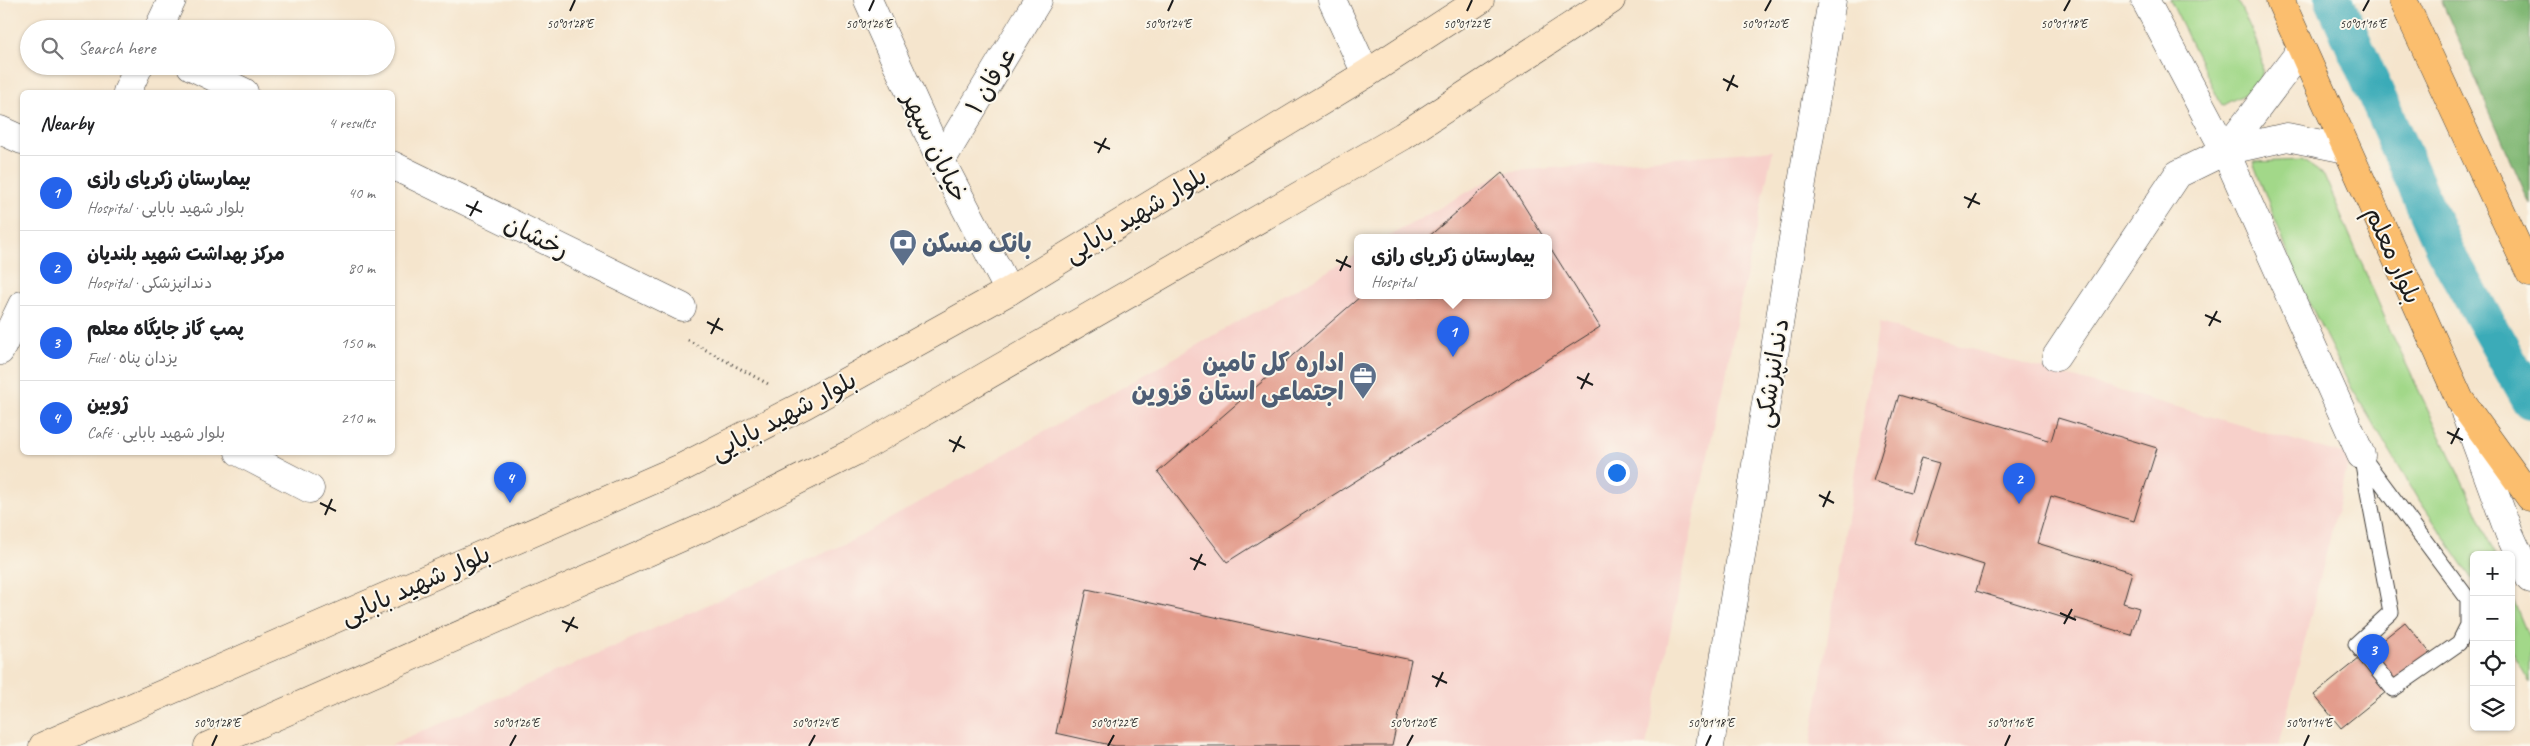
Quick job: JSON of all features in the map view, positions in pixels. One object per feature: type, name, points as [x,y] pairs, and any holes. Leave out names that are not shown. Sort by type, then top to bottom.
[{"type":"main road","name":"بلوار شهید بابایی","points":[[43,746],[684,467],[804,405],[1009,291],[1366,74],[1480,0]]},
{"type":"main road","points":[[208,746],[707,526],[854,452],[1403,136],[1611,0]]},
{"type":"main road","name":"بلوار معلم","points":[[2280,0],[2460,400],[2530,497]]},
{"type":"main road","points":[[2403,0],[2530,273]]},
{"type":"street","points":[[162,20],[172,0]]},
{"type":"street","name":"عرفان ۱","points":[[941,161],[1038,0]]},
{"type":"street","points":[[1332,0],[1366,74]]},
{"type":"street","name":"دندانپزشکی","points":[[1710,746],[1832,0]]},
{"type":"street","points":[[2146,0],[2225,151],[2361,455]]},
{"type":"street","name":"خیابان سپهر","points":[[868,1],[941,161],[1009,291]]},
{"type":"street","points":[[2225,151],[2302,49]]},
{"type":"street","points":[[128,90],[135,75]]},
{"type":"street","points":[[209,75],[240,90]]},
{"type":"street","points":[[0,130],[20,139]]},
{"type":"street","points":[[2056,357],[2178,174],[2225,151],[2287,137],[2346,149]]},
{"type":"street","name":"رخشان","points":[[395,166],[682,307]]},
{"type":"street","points":[[10,342],[20,311]]},
{"type":"street","points":[[2460,400],[2509,533],[2530,579]]},
{"type":"street","points":[[245,455],[310,489]]},
{"type":"lane","points":[[2361,455],[2468,598],[2468,625],[2459,643],[2394,689],[2356,644],[2391,612],[2361,455]]},
{"type":"path","points":[[682,307],[687,340],[804,405]]},
{"type":"shaded area","points":[[1773,150],[1646,746],[390,746],[851,541],[1354,256],[1354,299],[1552,299],[1552,234],[1393,234],[1503,172]]},
{"type":"shaded area","points":[[1879,323],[2350,456],[2279,746],[1810,746]]},
{"type":"green space","points":[[2170,0],[2237,0],[2253,33],[2261,59],[2262,71],[2260,82],[2253,90],[2222,106]]},
{"type":"green space","points":[[2441,0],[2530,0],[2530,204]]},
{"type":"green space","points":[[2302,160],[2324,175],[2390,330],[2476,510],[2493,551],[2470,551],[2470,575],[2417,497],[2351,387],[2299,282],[2253,162]]},
{"type":"green space","points":[[2515,604],[2530,640],[2530,683],[2515,657]]},
{"type":"building","points":[[1503,172],[1542,234],[1432,234]]},
{"type":"building","name":"اداره کل تامین اجتماعی استان قزوین","points":[[1552,250],[1600,327],[1227,562],[1158,472],[1358,299],[1552,299]]},
{"type":"building","points":[[1899,395],[2051,441],[2058,418],[2157,448],[2134,521],[2051,496],[2037,543],[2132,572],[2123,603],[2139,608],[2131,635],[2075,618],[2074,621],[1976,591],[1984,565],[1914,543],[1939,463],[1921,458],[1911,492],[1873,481]]},
{"type":"building","points":[[1087,589],[1411,660],[1392,746],[1115,746],[1056,733]]},
{"type":"building","points":[[2405,622],[2432,655],[2341,728],[2314,695]]},
{"type":"waterway","points":[[2334,0],[2445,250],[2530,400]]},
{"type":"place","name":"بانک مسکن","points":[[903,267]]},
{"type":"place","name":"بیمارستان زکریای رازی","points":[[1453,357]]},
{"type":"place","name":"اداره کل تامین اجتماعی استان قزوین","points":[[1363,400]]},
{"type":"place","name":"ژوبین","points":[[510,503]]},
{"type":"place","name":"مرکز بهداشت شهید بلندیان","points":[[2019,504]]},
{"type":"place","name":"پمپ گاز جایگاه معلم","points":[[2373,675]]}]
